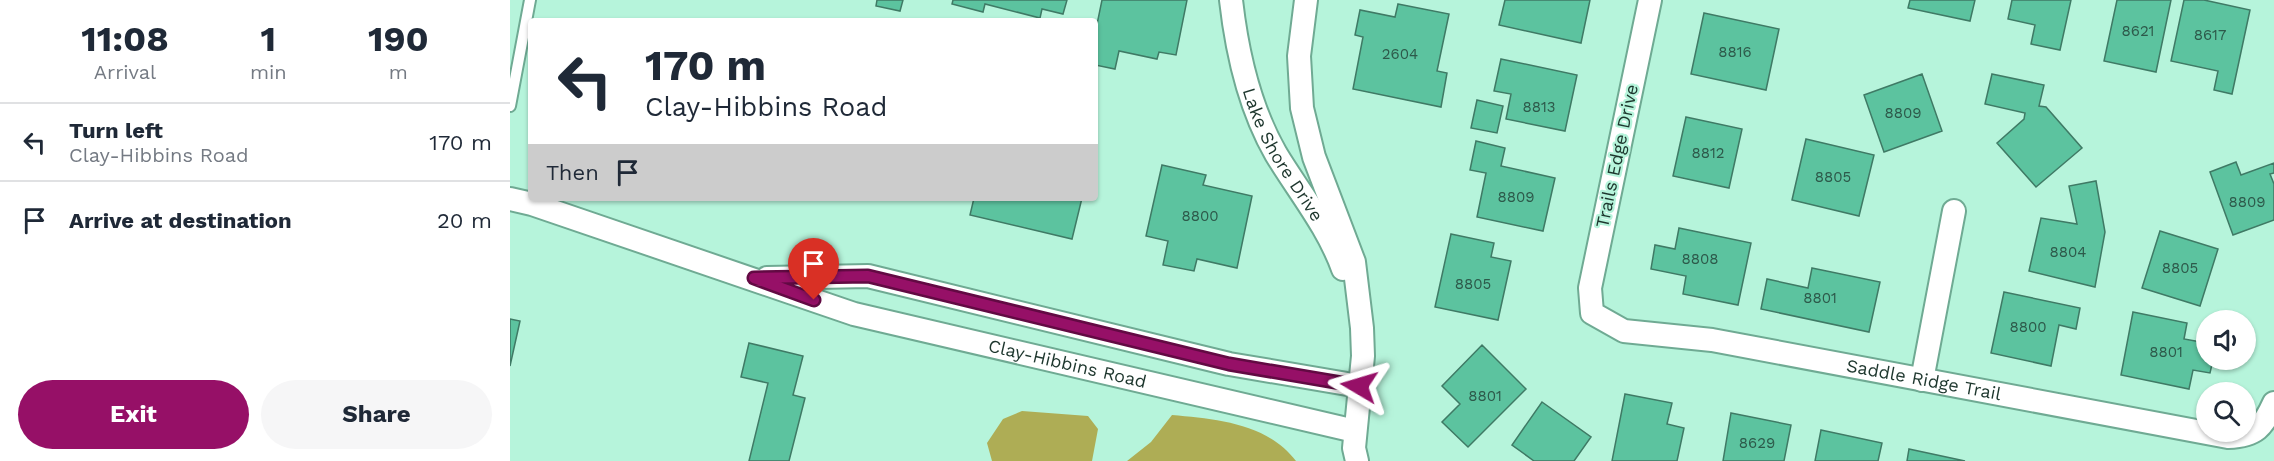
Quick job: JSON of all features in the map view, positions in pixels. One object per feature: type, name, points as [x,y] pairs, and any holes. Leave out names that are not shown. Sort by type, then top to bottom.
[{"type":"street","name":"Lake Shore Drive","points":[[1231,0],[1241,63],[1261,122],[1275,151],[1328,237],[1357,300]]},
{"type":"street","name":"Lake Shore Drive","points":[[1306,0],[1299,56],[1302,108],[1314,158],[1354,262],[1362,347],[1356,431]]},
{"type":"street","name":"Trails Edge Drive","points":[[1592,313],[1590,288],[1650,0]]},
{"type":"street","name":"Clay-Hibbins Road","points":[[510,200],[532,204],[854,314],[1356,431]]},
{"type":"street","points":[[1922,380],[1954,211]]},
{"type":"street","name":"Clay-Hibbins Road","points":[[754,278],[868,276],[1229,364],[1359,386]]},
{"type":"street","name":"Saddle Ridge Trail","points":[[1592,313],[1624,332],[1712,340],[2228,437],[2242,436],[2257,430],[2265,422],[2274,403]]},
{"type":"street","points":[[1356,431],[1354,448],[1357,461]]},
{"type":"lane","points":[[510,106],[530,0]]},
{"type":"shaded area","points":[[1022,411],[1088,416],[1098,429],[1092,461],[992,461],[987,443],[1003,419]]},
{"type":"shaded area","points":[[1172,415],[1240,425],[1271,438],[1296,461],[1127,461],[1151,442]]},
{"type":"building","points":[[877,0],[903,0],[900,11],[876,6]]},
{"type":"building","points":[[953,0],[1067,0],[1063,14],[1042,9],[1040,18],[985,4],[983,12],[952,4]]},
{"type":"building","points":[[1102,0],[1187,0],[1176,55],[1159,52],[1157,59],[1119,51],[1115,69],[1098,66],[1098,19]]},
{"type":"building","points":[[1505,0],[1590,0],[1581,43],[1499,25]]},
{"type":"building","points":[[1910,0],[1975,0],[1970,21],[1908,8]]},
{"type":"building","points":[[2012,0],[2071,0],[2060,50],[2031,44],[2035,25],[2008,19]]},
{"type":"building","points":[[2117,0],[2171,0],[2156,72],[2104,61]]},
{"type":"building","points":[[2184,0],[2204,0],[2250,10],[2232,94],[2214,90],[2218,71],[2171,61]]},
{"type":"building","points":[[1398,4],[1449,14],[1437,71],[1447,73],[1441,107],[1353,89],[1363,37],[1355,35],[1360,10],[1395,17]]},
{"type":"building","points":[[1704,13],[1779,29],[1766,90],[1691,74]]},
{"type":"building","points":[[1501,59],[1577,75],[1565,131],[1506,119],[1511,94],[1494,91]]},
{"type":"building","points":[[1922,74],[1942,131],[1884,152],[1864,95]]},
{"type":"building","points":[[1992,74],[2044,85],[2039,106],[2046,107],[2082,148],[2036,187],[1997,143],[2024,119],[2025,113],[1985,104]]},
{"type":"building","points":[[1477,100],[1503,106],[1497,133],[1471,128]]},
{"type":"building","points":[[1686,117],[1742,129],[1729,188],[1673,176]]},
{"type":"building","points":[[1806,139],[1874,155],[1859,216],[1792,200]]},
{"type":"building","points":[[1476,141],[1505,148],[1501,166],[1555,178],[1543,231],[1477,217],[1486,173],[1470,170]]},
{"type":"building","points":[[2236,162],[2241,175],[2274,163],[2274,173],[2270,174],[2274,184],[2274,220],[2233,235],[2210,172]]},
{"type":"building","points":[[1162,165],[1206,175],[1203,185],[1252,196],[1237,268],[1197,259],[1194,271],[1163,265],[1168,241],[1146,236]]},
{"type":"building","points":[[2096,181],[2105,232],[2095,287],[2029,271],[2041,218],[2077,224],[2069,186]]},
{"type":"building","points":[[973,201],[1081,201],[1072,239],[970,215]]},
{"type":"building","points":[[1679,228],[1751,243],[1738,305],[1683,294],[1686,276],[1651,269],[1655,245],[1675,249]]},
{"type":"building","points":[[2160,231],[2218,249],[2200,306],[2142,288]]},
{"type":"building","points":[[1451,234],[1494,243],[1491,257],[1511,261],[1498,320],[1435,307]]},
{"type":"building","points":[[1812,268],[1880,282],[1869,332],[1761,309],[1767,279],[1808,288]]},
{"type":"building","points":[[2004,292],[2080,308],[2076,329],[2059,325],[2051,366],[1991,353]]},
{"type":"building","points":[[2133,312],[2187,323],[2184,339],[2196,341],[2196,370],[2211,370],[2210,373],[2193,370],[2189,389],[2121,375]]},
{"type":"building","points":[[510,319],[520,321],[510,366]]},
{"type":"building","points":[[749,343],[803,356],[793,395],[805,398],[789,461],[749,461],[768,383],[741,377]]},
{"type":"building","points":[[1482,345],[1526,389],[1468,447],[1442,422],[1460,404],[1442,386]]},
{"type":"building","points":[[1625,394],[1672,403],[1667,424],[1684,428],[1677,461],[1612,461]]},
{"type":"building","points":[[1542,402],[1591,437],[1574,461],[1534,461],[1512,445]]},
{"type":"building","points":[[1731,413],[1791,425],[1784,461],[1723,461]]},
{"type":"building","points":[[1821,430],[1882,443],[1878,461],[1815,461]]},
{"type":"building","points":[[1909,449],[1965,461],[1907,461]]},
{"type":"route","points":[[814,300],[754,278],[868,276],[1229,364],[1359,386]]}]
